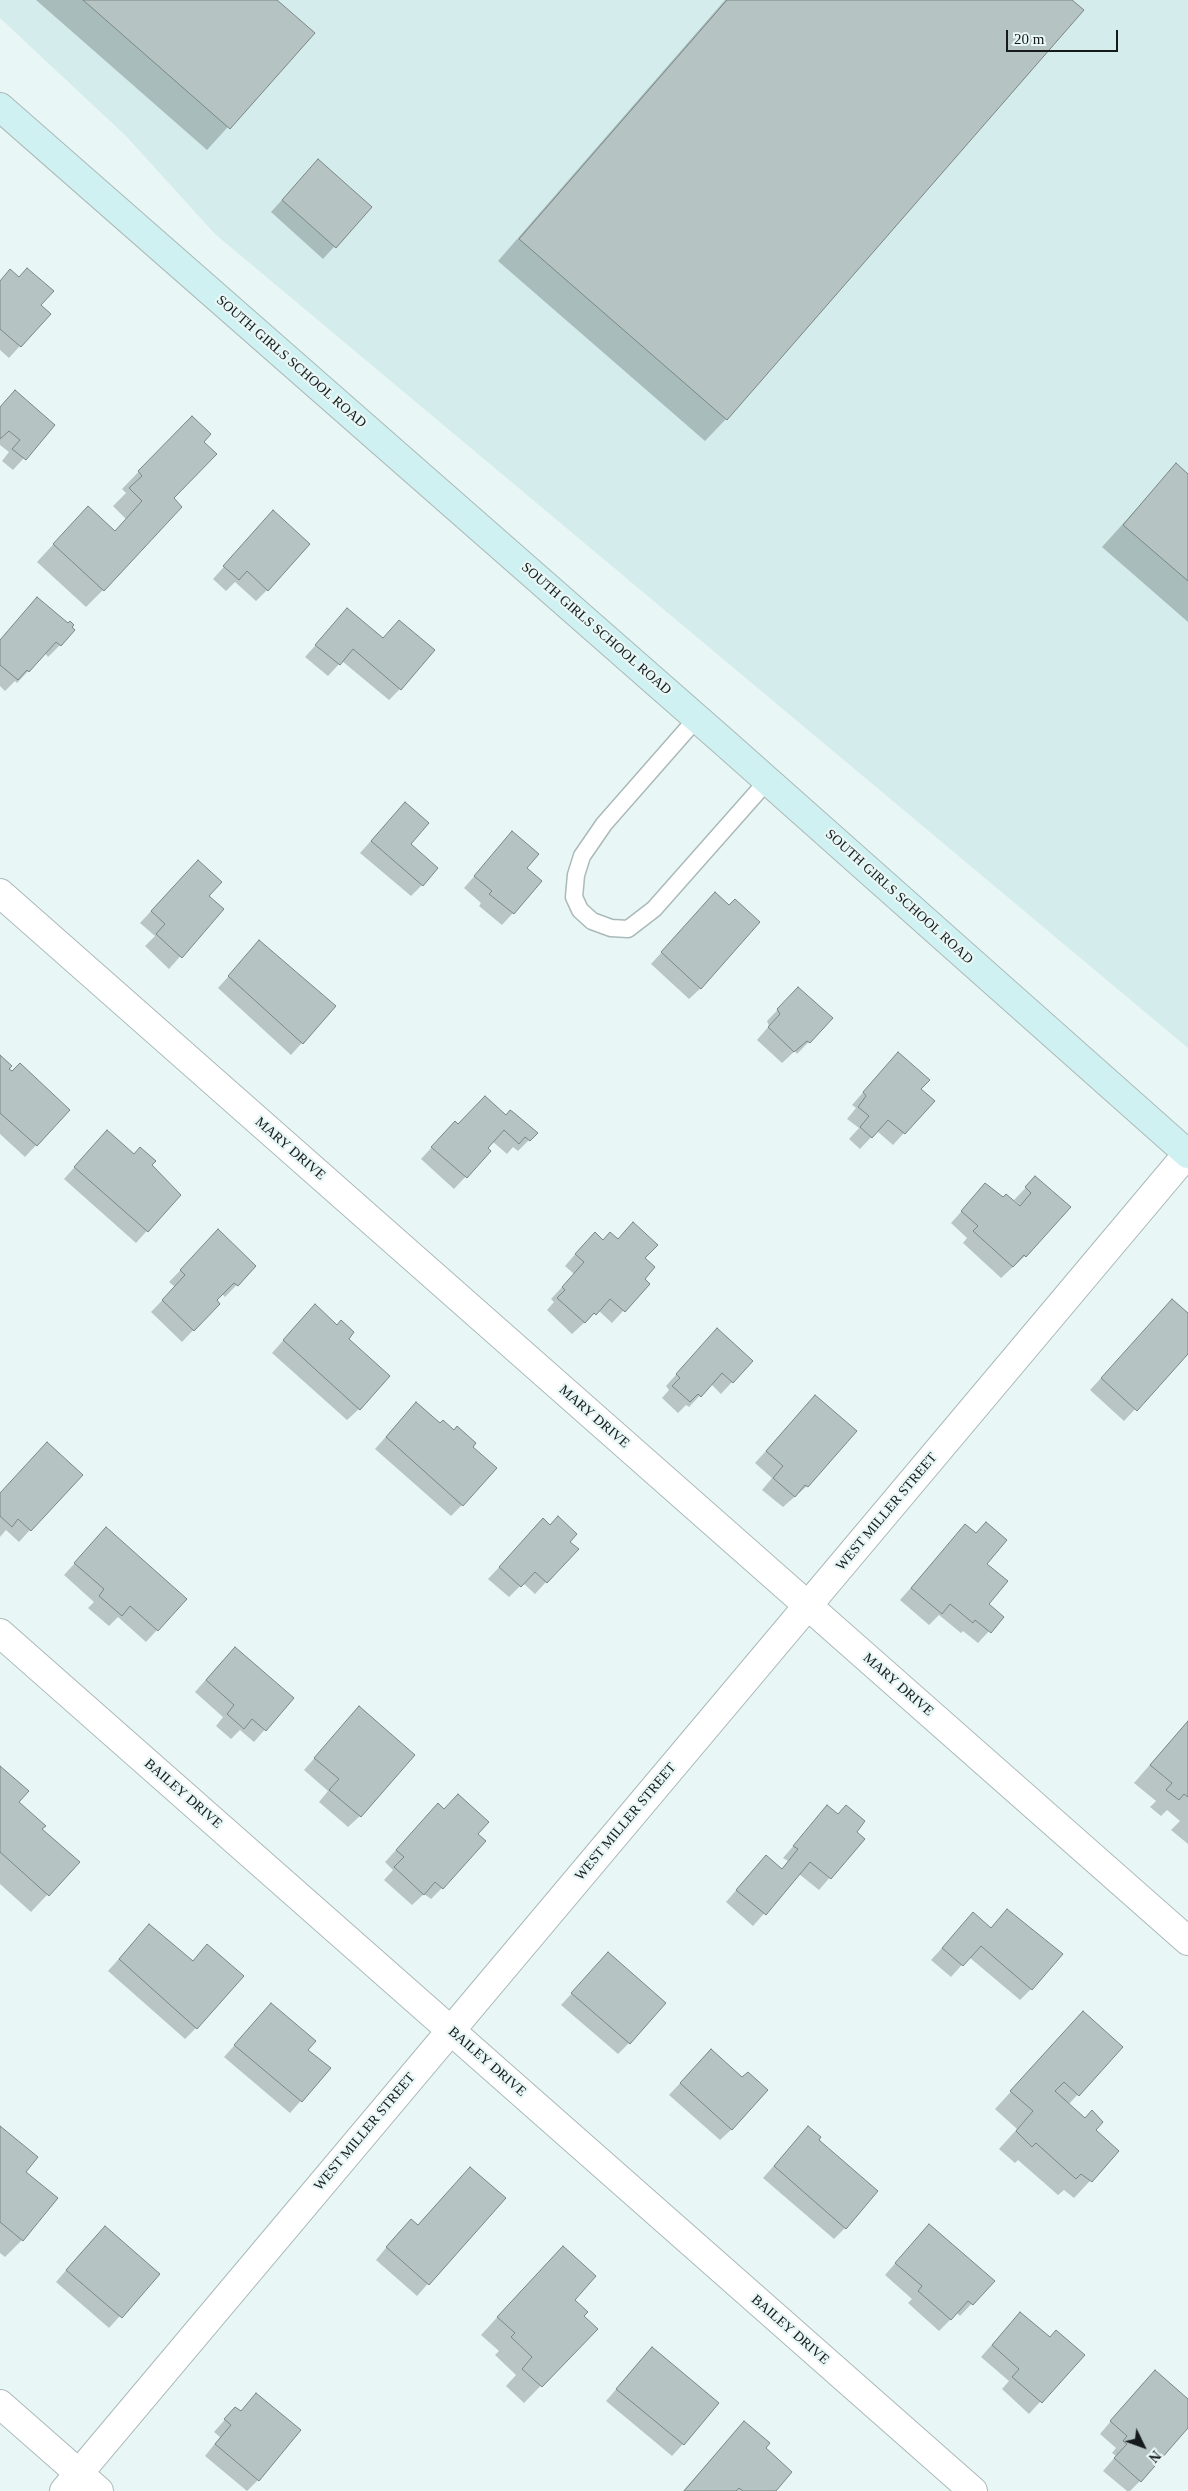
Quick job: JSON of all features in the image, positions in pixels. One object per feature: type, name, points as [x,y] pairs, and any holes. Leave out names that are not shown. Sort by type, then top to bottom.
[{"type":"main road","name":"SOUTH GIRLS SCHOOL ROAD","points":[[0,107],[768,780],[1188,1154]]},
{"type":"street","name":"MARY DRIVE","points":[[0,893],[1188,1941]]},
{"type":"street","name":"WEST MILLER STREET","points":[[81,2485],[450,2030],[1188,1154]]},
{"type":"street","name":"BAILEY DRIVE","points":[[0,1633],[973,2491]]},
{"type":"street","points":[[0,2404],[81,2485]]},
{"type":"lane","points":[[697,718],[604,824],[582,856],[576,875],[574,897],[580,910],[592,921],[611,928],[628,929],[654,909],[768,780]]},
{"type":"shaded area","points":[[0,0],[1188,0],[1188,1048],[215,234],[126,136],[0,18]]},
{"type":"building","points":[[83,0],[277,0],[315,33],[230,129]]},
{"type":"building","points":[[727,0],[1072,0],[1084,10],[727,420],[519,239]]},
{"type":"building","points":[[318,159],[372,207],[336,248],[282,200]]},
{"type":"building","points":[[27,268],[54,291],[41,305],[51,314],[21,347],[0,329],[0,281],[10,269],[19,277]]},
{"type":"building","points":[[15,390],[55,425],[26,460],[12,449],[20,440],[9,431],[0,439],[0,407]]},
{"type":"building","points":[[192,416],[211,434],[204,442],[217,454],[174,498],[182,507],[104,591],[53,544],[88,506],[115,531],[142,501],[129,488],[142,476],[138,471]]},
{"type":"building","points":[[1176,463],[1188,474],[1188,581],[1123,525]]},
{"type":"building","points":[[273,510],[310,544],[268,591],[247,571],[239,580],[223,566]]},
{"type":"building","points":[[37,597],[68,623],[70,621],[74,625],[72,627],[75,630],[61,646],[56,642],[29,672],[27,670],[18,680],[0,665],[0,640]]},
{"type":"building","points":[[347,608],[383,638],[399,620],[435,650],[401,690],[353,649],[340,665],[315,645]]},
{"type":"building","points":[[405,802],[429,823],[411,844],[438,868],[423,886],[371,841]]},
{"type":"building","points":[[512,831],[539,854],[527,868],[542,881],[514,914],[489,894],[492,891],[474,876]]},
{"type":"building","points":[[198,860],[222,882],[209,896],[224,909],[182,958],[156,934],[165,924],[151,911]]},
{"type":"building","points":[[715,892],[729,905],[735,899],[760,922],[701,989],[661,952]]},
{"type":"building","points":[[259,940],[336,1006],[303,1044],[228,976]]},
{"type":"building","points":[[798,987],[833,1018],[810,1043],[807,1041],[794,1052],[768,1027],[780,1014],[777,1009]]},
{"type":"building","points":[[898,1052],[930,1080],[921,1089],[935,1101],[905,1134],[888,1120],[872,1138],[860,1127],[869,1116],[858,1107],[866,1096],[863,1092]]},
{"type":"building","points":[[0,1055],[12,1066],[9,1069],[12,1071],[20,1063],[70,1110],[37,1146],[0,1113]]},
{"type":"building","points":[[485,1096],[506,1115],[510,1110],[538,1133],[530,1141],[525,1137],[519,1144],[504,1130],[488,1148],[491,1151],[467,1178],[431,1147],[455,1121],[458,1124]]},
{"type":"building","points":[[107,1130],[134,1154],[140,1147],[156,1161],[152,1165],[181,1195],[148,1232],[74,1167]]},
{"type":"building","points":[[1035,1176],[1071,1207],[1026,1257],[1024,1255],[1013,1267],[973,1231],[978,1226],[961,1211],[985,1183],[1003,1197],[1006,1194],[1020,1206],[1031,1193],[1025,1187]]},
{"type":"building","points":[[633,1222],[658,1245],[645,1258],[655,1267],[645,1279],[650,1284],[625,1312],[610,1299],[596,1315],[594,1313],[585,1323],[557,1298],[565,1290],[562,1287],[584,1262],[575,1254],[595,1232],[603,1240],[610,1232],[618,1239]]},
{"type":"building","points":[[218,1229],[256,1266],[238,1286],[234,1283],[217,1300],[220,1304],[194,1331],[162,1300],[185,1275],[180,1270]]},
{"type":"building","points":[[1172,1299],[1188,1313],[1188,1354],[1137,1411],[1101,1378]]},
{"type":"building","points":[[315,1304],[337,1325],[341,1320],[354,1332],[349,1339],[390,1376],[360,1410],[283,1340]]},
{"type":"building","points":[[717,1328],[753,1361],[733,1383],[722,1373],[701,1397],[698,1394],[690,1402],[672,1386],[680,1378],[676,1374]]},
{"type":"building","points":[[815,1395],[857,1431],[808,1487],[805,1485],[795,1497],[773,1478],[783,1466],[766,1451]]},
{"type":"building","points":[[416,1402],[440,1423],[443,1420],[454,1430],[457,1426],[476,1443],[473,1447],[497,1468],[463,1506],[386,1437]]},
{"type":"building","points":[[47,1442],[83,1475],[31,1531],[18,1519],[12,1527],[0,1516],[0,1493]]},
{"type":"building","points":[[558,1516],[577,1534],[570,1542],[579,1549],[547,1583],[535,1572],[521,1587],[499,1567],[543,1518],[550,1525]]},
{"type":"building","points":[[986,1522],[1007,1540],[987,1564],[1008,1581],[989,1604],[1004,1617],[991,1633],[975,1620],[973,1623],[950,1604],[942,1614],[911,1588],[965,1524],[976,1533]]},
{"type":"building","points":[[106,1527],[187,1599],[158,1631],[130,1606],[122,1616],[99,1596],[104,1589],[74,1563]]},
{"type":"building","points":[[235,1647],[294,1698],[266,1731],[252,1719],[244,1729],[227,1714],[234,1705],[206,1680]]},
{"type":"building","points":[[359,1706],[415,1755],[361,1817],[329,1790],[339,1779],[314,1758]]},
{"type":"building","points":[[1188,1721],[1188,1797],[1184,1794],[1179,1800],[1166,1790],[1172,1783],[1150,1765]]},
{"type":"building","points":[[0,1766],[29,1791],[19,1802],[46,1826],[42,1829],[80,1862],[49,1896],[0,1852]]},
{"type":"building","points":[[458,1794],[489,1822],[478,1834],[486,1841],[443,1889],[435,1882],[424,1895],[394,1867],[404,1857],[396,1850],[438,1803],[444,1809]]},
{"type":"building","points":[[827,1805],[838,1814],[846,1805],[865,1821],[857,1832],[865,1839],[831,1879],[810,1862],[766,1915],[736,1890],[766,1855],[782,1869],[798,1849],[793,1846]]},
{"type":"building","points":[[1007,1909],[1063,1954],[1032,1990],[981,1946],[963,1966],[942,1948],[973,1912],[991,1928]]},
{"type":"building","points":[[149,1924],[193,1961],[207,1944],[244,1976],[197,2029],[119,1959]]},
{"type":"building","points":[[608,1952],[666,2003],[630,2044],[571,1993]]},
{"type":"building","points":[[271,2003],[316,2041],[308,2050],[331,2068],[302,2102],[234,2045]]},
{"type":"building","points":[[1083,2011],[1123,2047],[1079,2096],[1064,2082],[1055,2091],[1085,2118],[1092,2110],[1103,2122],[1096,2130],[1119,2151],[1092,2182],[1081,2174],[1076,2179],[1036,2143],[1032,2147],[1016,2131],[1033,2111],[1010,2091]]},
{"type":"building","points":[[711,2049],[742,2077],[748,2072],[768,2090],[732,2130],[680,2083]]},
{"type":"building","points":[[0,2126],[38,2157],[26,2172],[58,2198],[23,2241],[0,2222]]},
{"type":"building","points":[[808,2126],[821,2137],[819,2140],[878,2191],[846,2229],[774,2166]]},
{"type":"building","points":[[470,2167],[506,2198],[429,2285],[386,2247],[411,2219],[418,2225]]},
{"type":"building","points":[[929,2224],[995,2281],[973,2305],[968,2301],[951,2320],[918,2291],[922,2286],[895,2263]]},
{"type":"building","points":[[105,2226],[160,2274],[122,2318],[66,2270]]},
{"type":"building","points":[[563,2246],[596,2276],[575,2300],[588,2312],[584,2316],[598,2329],[542,2387],[522,2369],[532,2357],[511,2337],[515,2333],[497,2317]]},
{"type":"building","points":[[1020,2312],[1050,2337],[1056,2330],[1085,2355],[1042,2403],[1012,2377],[1019,2369],[992,2345]]},
{"type":"building","points":[[652,2347],[719,2403],[684,2445],[616,2389]]},
{"type":"building","points":[[1155,2370],[1188,2399],[1188,2428],[1141,2482],[1114,2458],[1127,2444],[1123,2441],[1127,2436],[1110,2421]]},
{"type":"building","points":[[256,2393],[301,2430],[259,2481],[215,2444],[231,2425],[224,2419],[235,2407],[241,2411]]},
{"type":"building","points":[[744,2421],[770,2443],[766,2448],[792,2472],[776,2491],[743,2491],[739,2488],[736,2491],[684,2491]]}]
